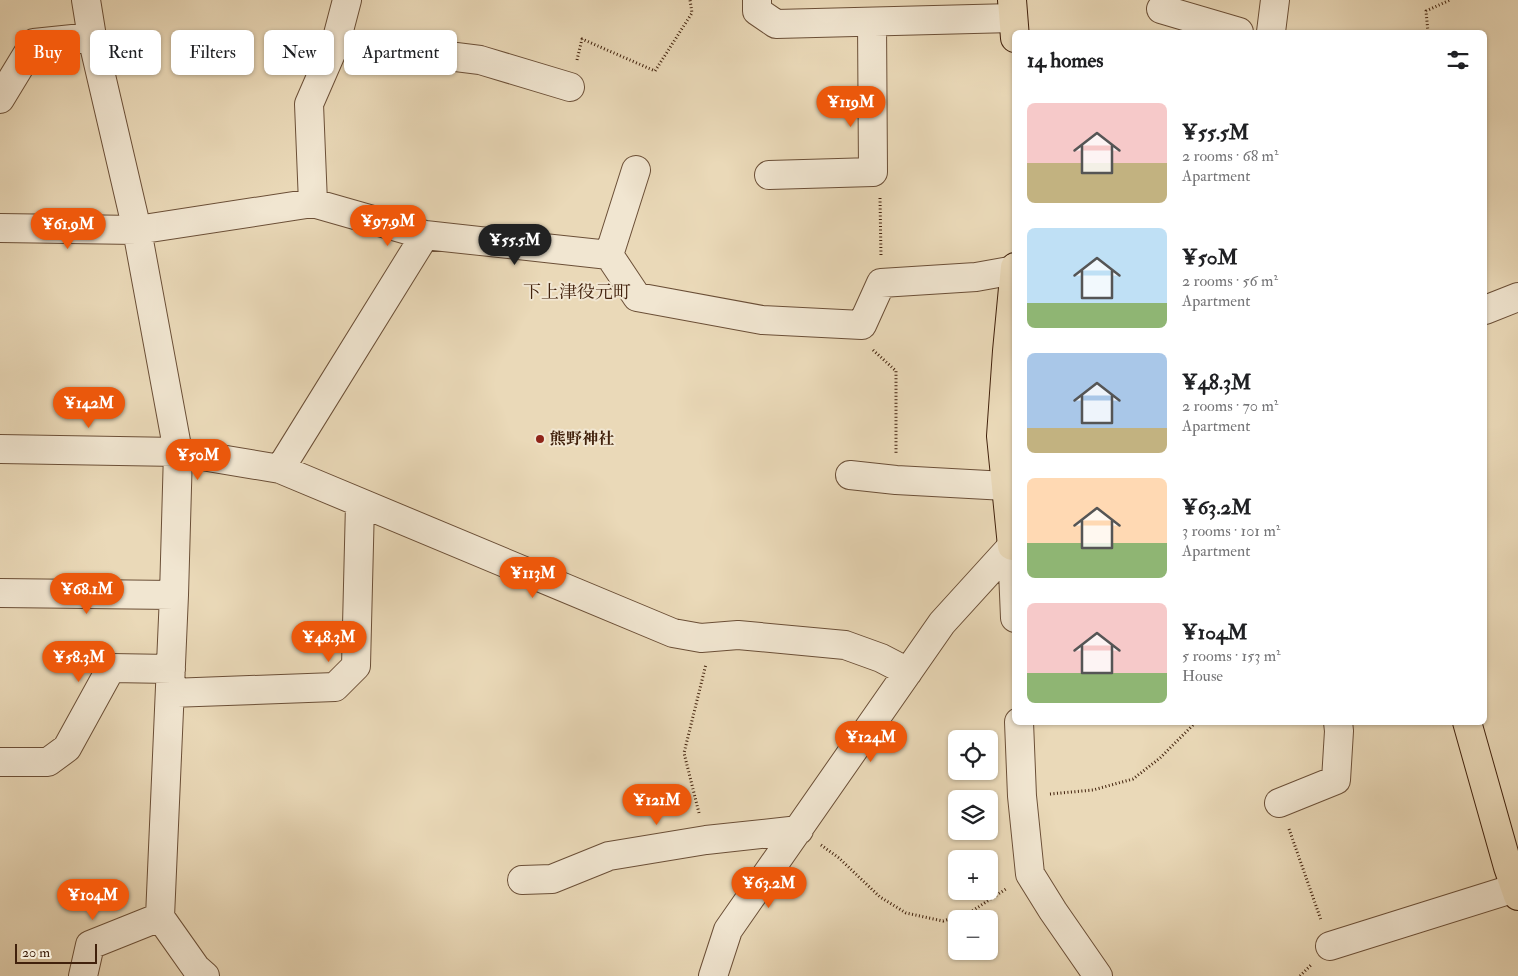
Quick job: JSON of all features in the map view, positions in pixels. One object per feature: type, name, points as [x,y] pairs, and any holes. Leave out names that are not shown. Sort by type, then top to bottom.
[{"type":"main road","points":[[1012,300],[1002,436],[1012,530]]},
{"type":"main road","points":[[1468,725],[1515,879]]},
{"type":"street","points":[[86,0],[91,30]]},
{"type":"street","points":[[313,202],[309,104],[336,42],[347,0]]},
{"type":"street","points":[[757,0],[757,11],[776,24],[1014,19]]},
{"type":"street","points":[[1272,30],[1275,0]]},
{"type":"street","points":[[1161,9],[1232,30]]},
{"type":"street","points":[[769,175],[873,172],[872,22]]},
{"type":"street","points":[[0,99],[34,43],[90,37]]},
{"type":"street","points":[[336,42],[480,60],[570,87]]},
{"type":"street","points":[[101,75],[137,230],[178,452],[171,681],[160,917],[196,968],[205,976]]},
{"type":"street","points":[[609,255],[636,170]]},
{"type":"street","points":[[0,228],[137,230],[313,202],[425,235],[609,255]]},
{"type":"street","points":[[280,470],[425,235]]},
{"type":"street","points":[[609,255],[637,297],[762,320],[862,325],[881,284],[976,277],[1012,270]]},
{"type":"street","points":[[1487,309],[1518,297]]},
{"type":"street","points":[[0,449],[178,452],[280,470],[673,633],[701,638],[738,635],[845,645],[881,658],[908,672]]},
{"type":"street","points":[[850,475],[896,480],[1006,486]]},
{"type":"street","points":[[0,762],[48,762],[67,748],[111,668],[171,681],[335,687],[356,666],[360,504]]},
{"type":"street","points":[[713,976],[728,930],[942,623],[1012,546]]},
{"type":"street","points":[[0,593],[174,595]]},
{"type":"street","points":[[1019,725],[1022,796],[1030,874],[1098,976]]},
{"type":"street","points":[[1279,803],[1336,780],[1338,725]]},
{"type":"street","points":[[522,880],[552,879],[609,856],[706,840],[798,830]]},
{"type":"street","points":[[1330,946],[1515,879]]},
{"type":"street","points":[[83,976],[90,945],[160,917]]},
{"type":"path","points":[[570,87],[582,39],[655,71],[692,13],[690,0]]},
{"type":"path","points":[[1428,30],[1426,11],[1450,0]]},
{"type":"path","points":[[873,172],[880,185],[881,284]]},
{"type":"path","points":[[862,325],[870,348],[896,371],[896,480]]},
{"type":"path","points":[[706,840],[684,753],[713,637]]},
{"type":"path","points":[[1022,796],[1093,790],[1133,778],[1160,758],[1193,725]]},
{"type":"path","points":[[1279,803],[1330,946]]},
{"type":"path","points":[[798,830],[839,858],[880,897],[906,913],[943,921],[969,913],[1030,874]]},
{"type":"place","name":"熊野神社","points":[[540,439]]},
{"type":"district","name":"下上津役元町","points":[[577,292]]}]
